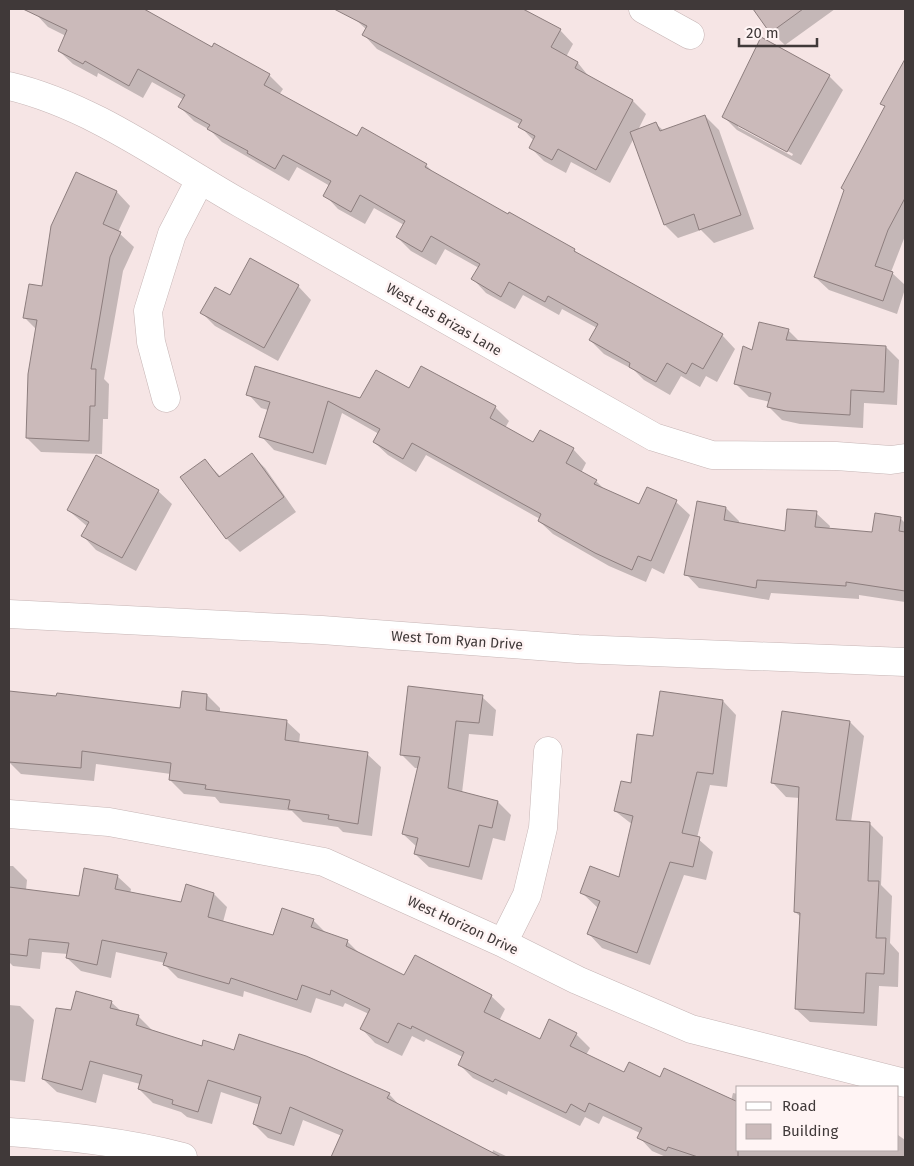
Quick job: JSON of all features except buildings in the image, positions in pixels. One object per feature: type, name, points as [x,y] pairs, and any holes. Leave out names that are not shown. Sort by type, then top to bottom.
[{"type":"street","points":[[643,9],[690,35]]},
{"type":"street","name":"West Las Brizas Lane","points":[[9,86],[38,93],[108,125],[200,180],[654,437],[712,455],[836,456],[891,460],[905,458]]},
{"type":"street","points":[[166,398],[151,342],[148,311],[172,234],[200,180]]},
{"type":"street","name":"West Tom Ryan Drive","points":[[9,614],[312,630],[578,649],[905,662]]},
{"type":"street","points":[[504,942],[527,895],[543,828],[548,751]]},
{"type":"street","name":"West Horizon Drive","points":[[9,814],[109,822],[324,862],[504,942],[578,980],[691,1029],[905,1083]]},
{"type":"street","points":[[9,1132],[49,1135],[158,1150],[183,1157]]}]
